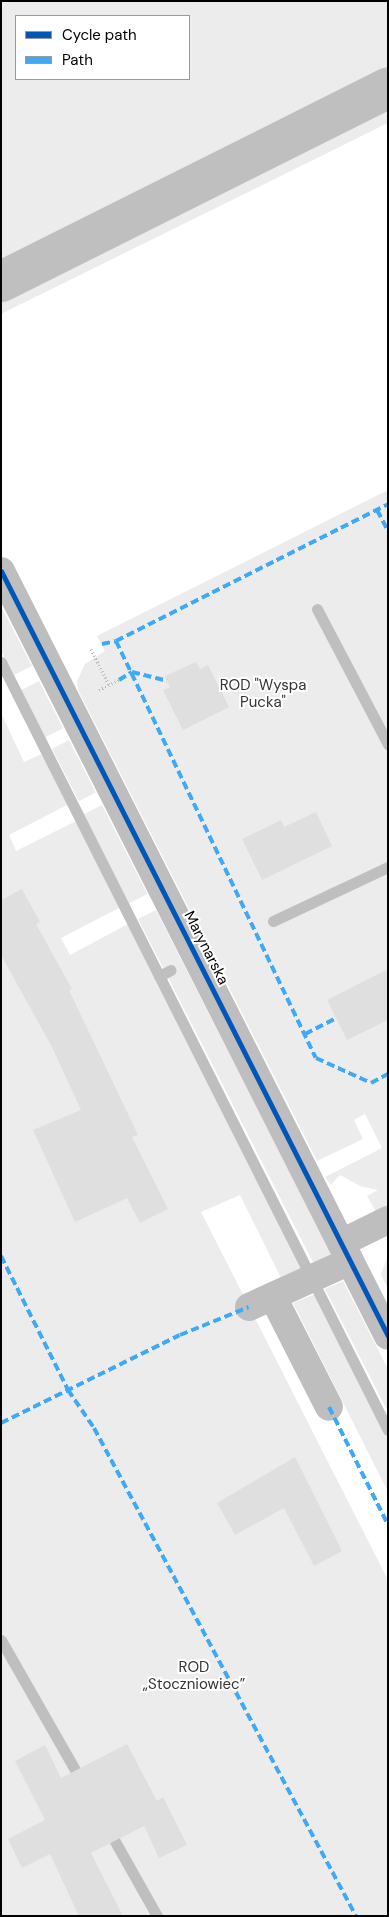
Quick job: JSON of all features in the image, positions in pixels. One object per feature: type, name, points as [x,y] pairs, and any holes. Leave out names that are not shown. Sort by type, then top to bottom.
[{"type":"street","name":"Marynarska","points":[[1,572],[343,1258],[388,1336]]},
{"type":"street","points":[[249,1306],[278,1295],[343,1258],[388,1220]]},
{"type":"street","points":[[278,1295],[329,1407]]},
{"type":"path","points":[[91,649],[109,685]]},
{"type":"green space","points":[[1,1],[388,1],[388,123],[1,314]]},
{"type":"green space","name":"ROD \"Wyspa Pucka\"","points":[[388,490],[388,1232],[367,1196],[378,1190],[360,1186],[340,1175],[331,1185],[325,1177],[382,1148],[365,1114],[354,1120],[363,1139],[317,1161],[78,690],[77,681],[85,664],[105,651],[97,636]]},
{"type":"green space","points":[[1,606],[32,666],[14,675],[1,651]]},
{"type":"green space","points":[[39,681],[63,728],[44,738],[20,691]]},
{"type":"green space","name":"ROD „Stoczniowiec”","points":[[1,713],[24,762],[42,754],[67,805],[9,835],[16,851],[76,821],[119,908],[61,938],[70,955],[128,924],[301,1269],[281,1278],[240,1195],[201,1212],[388,1580],[388,1916],[1,1916]]},
{"type":"green space","points":[[69,740],[96,793],[79,801],[52,749]]},
{"type":"green space","points":[[102,805],[147,894],[129,904],[83,815]]},
{"type":"green space","points":[[156,910],[331,1254],[313,1263],[138,919]]},
{"type":"green space","points":[[388,1256],[388,1290],[381,1274]]},
{"type":"green space","points":[[343,1281],[388,1369],[388,1412],[325,1289]]},
{"type":"green space","points":[[315,1294],[388,1439],[388,1492],[293,1303]]},
{"type":"building","points":[[196,662],[200,669],[208,665],[229,707],[183,730],[163,690],[170,687],[165,676]]},
{"type":"building","points":[[316,812],[332,846],[262,880],[242,839],[281,820],[284,827]]},
{"type":"building","points":[[22,889],[40,922],[36,924],[72,989],[69,990],[138,1135],[132,1137],[168,1209],[140,1223],[127,1198],[75,1222],[33,1130],[81,1110],[52,1047],[1,955],[1,900]]},
{"type":"building","points":[[388,969],[388,1020],[347,1040],[327,1000]]},
{"type":"building","points":[[295,1457],[342,1551],[314,1566],[284,1508],[235,1535],[217,1503]]},
{"type":"building","points":[[127,1744],[157,1801],[163,1797],[187,1845],[159,1858],[144,1826],[91,1853],[123,1916],[79,1916],[50,1854],[22,1868],[8,1839],[45,1820],[15,1761],[45,1745],[61,1778]]},
{"type":"waterway","points":[[1,281],[388,87]]},
{"type":"waterway","points":[[317,609],[388,744]]},
{"type":"waterway","points":[[1,662],[388,1430]]},
{"type":"waterway","points":[[273,921],[388,867]]},
{"type":"waterway","points":[[159,976],[171,970]]},
{"type":"waterway","points":[[1,1640],[83,1784]]},
{"type":"waterway","points":[[108,1829],[157,1916]]},
{"type":"marked path","points":[[102,644],[116,641],[388,504]]},
{"type":"marked path","points":[[377,510],[388,531]]},
{"type":"marked path","points":[[116,641],[316,1058],[371,1083],[388,1074]]},
{"type":"marked path","points":[[119,680],[132,672],[167,681]]},
{"type":"marked path","points":[[305,1034],[336,1018]]},
{"type":"marked path","points":[[1,1256],[68,1390],[94,1428],[356,1916]]},
{"type":"marked path","points":[[1,1423],[180,1335],[249,1307]]},
{"type":"marked path","points":[[329,1407],[388,1525]]},
{"type":"cycle path","points":[[1,571],[388,1336]]}]
